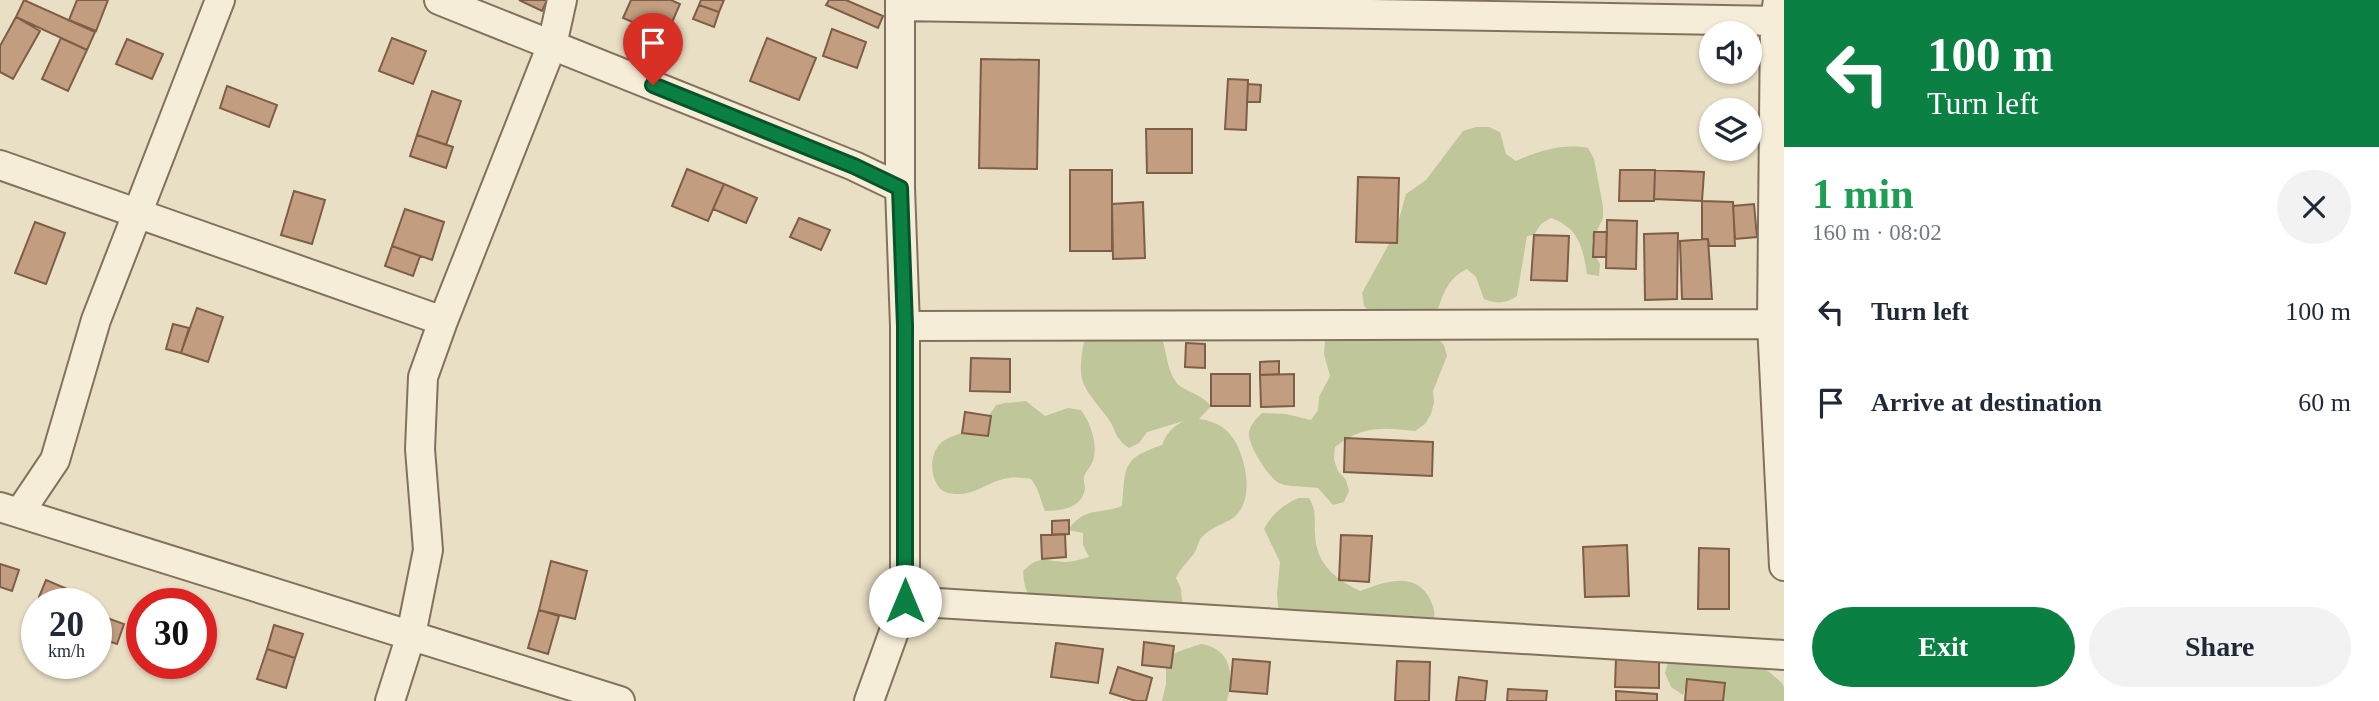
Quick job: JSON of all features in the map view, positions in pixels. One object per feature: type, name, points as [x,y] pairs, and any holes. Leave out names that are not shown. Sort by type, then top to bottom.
[{"type":"street","points":[[220,0],[96,320],[55,460],[10,509],[620,701]]},
{"type":"street","points":[[439,0],[854,166],[900,188]]},
{"type":"street","points":[[390,701],[411,635],[428,550],[420,449],[423,377],[552,45],[562,0]]},
{"type":"street","points":[[869,701],[905,601],[905,326],[900,188],[900,3],[1779,14],[1778,323],[1784,566]]},
{"type":"street","points":[[0,165],[443,321]]},
{"type":"street","points":[[905,326],[1778,323]]},
{"type":"street","points":[[905,601],[1784,655]]},
{"type":"green space","points":[[1489,127],[1500,132],[1506,154],[1516,161],[1551,149],[1588,148],[1594,159],[1603,206],[1603,218],[1592,241],[1600,264],[1599,276],[1587,274],[1584,256],[1574,233],[1551,218],[1541,224],[1534,235],[1527,236],[1517,296],[1513,299],[1493,302],[1484,299],[1476,277],[1467,269],[1448,286],[1438,309],[1427,315],[1372,314],[1364,306],[1362,293],[1395,233],[1406,194],[1426,180],[1463,131]]},
{"type":"green space","points":[[1333,332],[1435,335],[1444,345],[1447,356],[1433,391],[1431,414],[1425,424],[1415,431],[1382,429],[1363,432],[1335,447],[1334,460],[1349,491],[1344,502],[1333,505],[1318,488],[1288,486],[1274,480],[1255,452],[1249,432],[1262,413],[1286,414],[1311,420],[1318,410],[1319,397],[1330,376],[1324,354],[1325,342]]},
{"type":"green space","points":[[1103,336],[1152,337],[1163,342],[1169,368],[1178,385],[1201,397],[1211,406],[1199,419],[1217,424],[1230,434],[1244,464],[1247,486],[1243,505],[1238,514],[1205,534],[1180,571],[1176,578],[1182,601],[1163,630],[1146,628],[1105,598],[1035,602],[1025,584],[1023,571],[1034,562],[1069,562],[1089,557],[1083,545],[1083,533],[1068,530],[1086,514],[1122,506],[1126,473],[1132,460],[1162,445],[1170,431],[1184,421],[1147,432],[1139,443],[1129,448],[1120,440],[1087,390],[1081,376],[1084,342]]},
{"type":"green space","points":[[1026,401],[1045,416],[1068,408],[1081,410],[1087,420],[1094,438],[1095,451],[1084,477],[1085,488],[1080,500],[1064,509],[1045,511],[1034,483],[1031,479],[1023,478],[1002,479],[964,494],[949,493],[940,488],[935,481],[932,465],[939,445],[978,424],[996,405]]},
{"type":"green space","points":[[1298,498],[1309,498],[1312,503],[1316,545],[1323,562],[1335,576],[1360,591],[1389,582],[1408,581],[1416,584],[1424,590],[1432,603],[1432,626],[1282,617],[1277,594],[1280,562],[1264,529],[1278,511]]},
{"type":"green space","points":[[1201,644],[1219,651],[1225,657],[1230,673],[1227,701],[1162,701],[1166,684],[1166,660],[1177,652]]},
{"type":"green space","points":[[1754,659],[1782,683],[1784,701],[1724,701],[1717,681],[1688,680],[1683,695],[1671,687],[1665,673],[1669,660]]},
{"type":"building","points":[[24,0],[95,32],[87,50],[16,17]]},
{"type":"building","points":[[77,0],[108,0],[96,31],[69,20]]},
{"type":"building","points":[[519,0],[547,0],[542,11]]},
{"type":"building","points":[[631,0],[671,0],[680,4],[666,36],[623,18]]},
{"type":"building","points":[[701,0],[724,0],[719,12],[699,5]]},
{"type":"building","points":[[829,0],[846,0],[883,16],[878,28],[826,5]]},
{"type":"building","points":[[699,5],[719,12],[714,27],[693,19]]},
{"type":"building","points":[[16,17],[40,31],[13,79],[0,72],[0,46]]},
{"type":"building","points":[[832,29],[866,42],[857,68],[823,56]]},
{"type":"building","points":[[61,38],[87,50],[68,91],[42,79]]},
{"type":"building","points":[[392,38],[426,51],[413,84],[379,71]]},
{"type":"building","points":[[767,38],[816,58],[799,100],[750,81]]},
{"type":"building","points":[[127,39],[163,54],[152,79],[116,64]]},
{"type":"building","points":[[981,59],[1039,60],[1037,169],[979,168]]},
{"type":"building","points":[[1228,79],[1248,80],[1246,130],[1225,129]]},
{"type":"building","points":[[1248,84],[1261,85],[1260,102],[1247,102]]},
{"type":"building","points":[[227,86],[277,105],[269,127],[220,108]]},
{"type":"building","points":[[432,91],[461,101],[446,145],[417,135]]},
{"type":"building","points":[[1146,129],[1192,129],[1192,173],[1147,173]]},
{"type":"building","points":[[417,135],[453,147],[446,168],[410,156]]},
{"type":"building","points":[[687,169],[724,184],[708,221],[672,206]]},
{"type":"building","points":[[1070,170],[1112,170],[1112,251],[1070,251]]},
{"type":"building","points":[[1620,170],[1655,170],[1654,201],[1619,201]]},
{"type":"building","points":[[1655,170],[1704,172],[1702,201],[1654,199]]},
{"type":"building","points":[[1358,177],[1399,178],[1397,243],[1356,242]]},
{"type":"building","points":[[724,184],[757,198],[746,223],[713,209]]},
{"type":"building","points":[[294,191],[325,200],[312,244],[281,235]]},
{"type":"building","points":[[1702,201],[1733,202],[1735,246],[1709,246],[1708,239],[1702,239]]},
{"type":"building","points":[[1143,202],[1145,258],[1113,259],[1112,204]]},
{"type":"building","points":[[1754,204],[1757,237],[1735,239],[1733,206]]},
{"type":"building","points":[[405,209],[444,222],[432,260],[392,246]]},
{"type":"building","points":[[799,218],[830,230],[821,250],[790,237]]},
{"type":"building","points":[[1607,220],[1637,221],[1636,269],[1606,268]]},
{"type":"building","points":[[35,222],[65,233],[46,284],[15,273]]},
{"type":"building","points":[[1594,232],[1607,232],[1606,257],[1593,257]]},
{"type":"building","points":[[1678,233],[1677,299],[1645,300],[1644,234]]},
{"type":"building","points":[[1534,235],[1569,236],[1567,281],[1531,280]]},
{"type":"building","points":[[1708,239],[1712,299],[1682,299],[1680,241]]},
{"type":"building","points":[[392,246],[420,256],[413,276],[385,266]]},
{"type":"building","points":[[197,308],[223,317],[208,362],[181,353]]},
{"type":"building","points":[[173,324],[189,328],[181,353],[166,349]]},
{"type":"building","points":[[1186,343],[1205,344],[1205,368],[1185,367]]},
{"type":"building","points":[[971,358],[1010,359],[1010,392],[970,391]]},
{"type":"building","points":[[1279,361],[1279,374],[1260,375],[1260,362]]},
{"type":"building","points":[[1211,374],[1250,374],[1250,406],[1211,406]]},
{"type":"building","points":[[1294,374],[1294,406],[1261,407],[1260,375]]},
{"type":"building","points":[[965,412],[991,416],[988,436],[962,433]]},
{"type":"building","points":[[1345,438],[1433,442],[1432,476],[1344,472]]},
{"type":"building","points":[[1069,520],[1069,534],[1052,535],[1052,521]]},
{"type":"building","points":[[1065,534],[1066,557],[1042,559],[1041,535]]},
{"type":"building","points":[[1341,535],[1372,536],[1369,582],[1339,580]]},
{"type":"building","points":[[1627,545],[1629,596],[1585,597],[1583,547]]},
{"type":"building","points":[[1699,548],[1729,549],[1729,609],[1698,609]]},
{"type":"building","points":[[551,561],[587,571],[575,619],[539,610]]},
{"type":"building","points":[[0,564],[19,570],[12,591],[0,587]]},
{"type":"building","points":[[46,580],[65,588],[43,588]]},
{"type":"building","points":[[539,610],[559,616],[548,654],[528,648]]},
{"type":"building","points":[[112,620],[124,624],[117,644],[112,642]]},
{"type":"building","points":[[274,625],[303,634],[295,658],[267,649]]},
{"type":"building","points":[[1144,642],[1174,646],[1171,668],[1142,665]]},
{"type":"building","points":[[1056,643],[1103,649],[1098,683],[1051,677]]},
{"type":"building","points":[[267,649],[295,658],[286,688],[257,679]]},
{"type":"building","points":[[1616,658],[1659,660],[1659,688],[1615,687]]},
{"type":"building","points":[[1233,659],[1270,662],[1267,694],[1230,691]]},
{"type":"building","points":[[1397,661],[1430,662],[1429,701],[1395,701]]},
{"type":"building","points":[[1118,667],[1152,678],[1146,701],[1136,701],[1110,693]]},
{"type":"building","points":[[1459,677],[1487,681],[1485,701],[1456,701]]},
{"type":"building","points":[[1687,679],[1725,683],[1723,701],[1685,701]]},
{"type":"building","points":[[1508,689],[1547,691],[1546,701],[1507,701]]},
{"type":"building","points":[[1616,691],[1657,694],[1657,701],[1616,701]]},
{"type":"route","points":[[653,85],[854,166],[900,188],[905,326],[905,601]]}]
